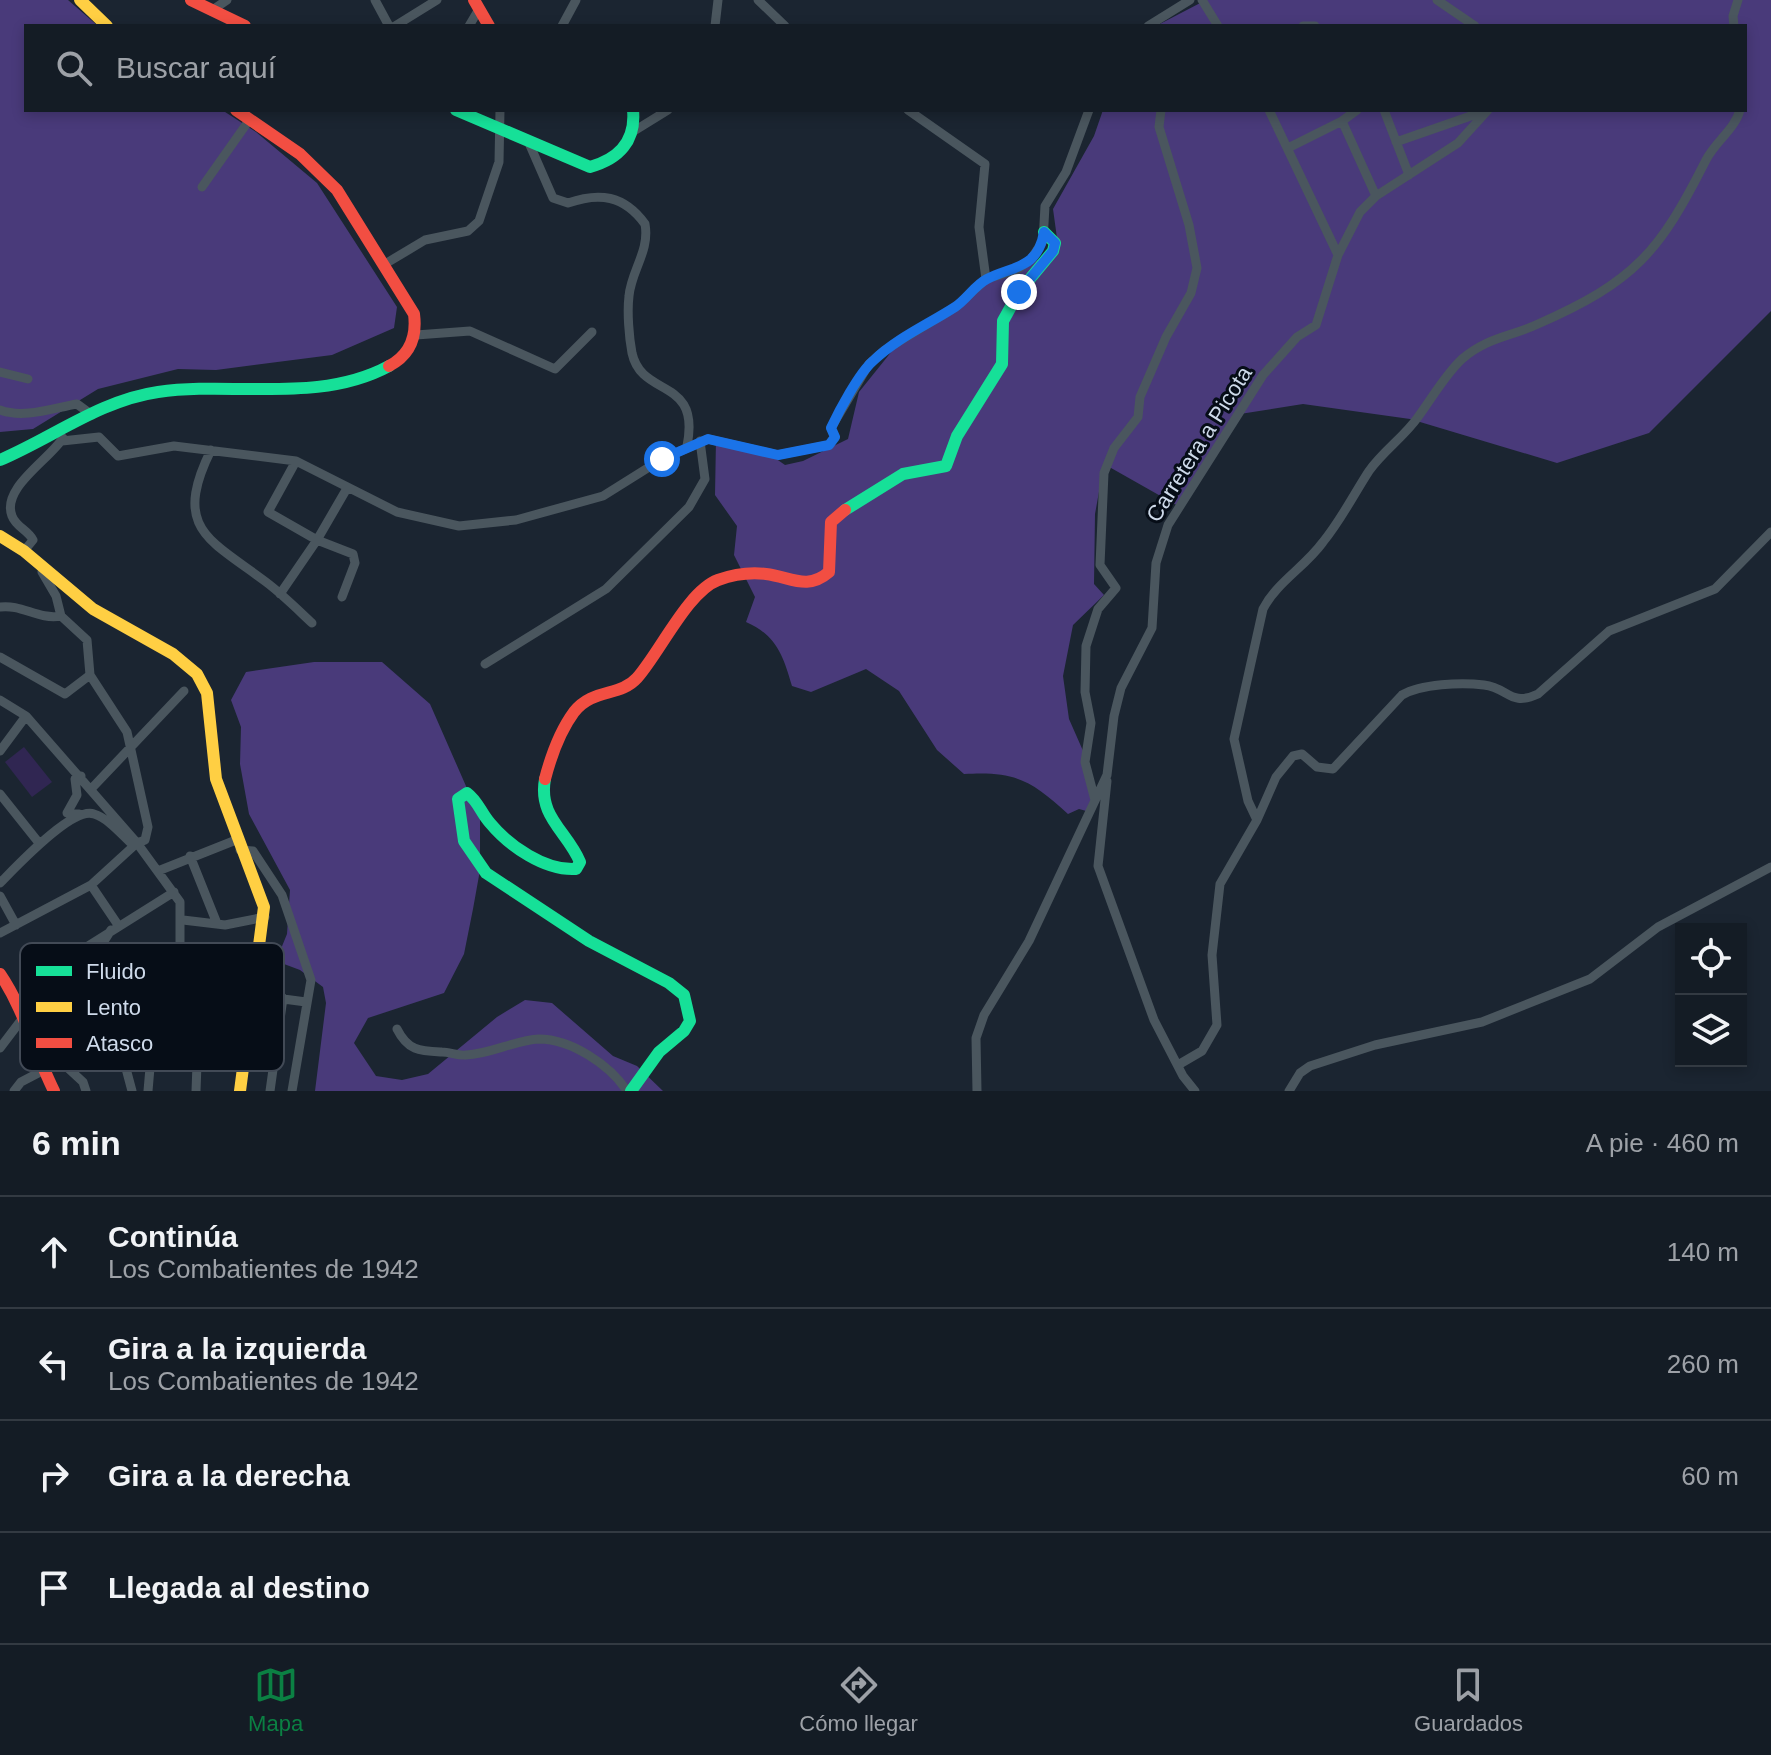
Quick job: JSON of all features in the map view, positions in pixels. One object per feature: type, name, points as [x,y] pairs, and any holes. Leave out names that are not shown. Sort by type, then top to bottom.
[{"type":"main road","points":[[80,0],[105,24]]},
{"type":"main road","points":[[191,0],[240,24]]},
{"type":"main road","points":[[476,4],[488,24]]},
{"type":"main road","points":[[0,460],[92,415],[156,392],[331,385],[367,378],[399,358],[416,335],[414,314],[337,190],[300,154],[239,112]]},
{"type":"main road","points":[[461,112],[590,167],[612,159],[624,149],[634,131],[633,112]]},
{"type":"main road","points":[[629,1091],[659,1052],[684,1031],[690,1021],[684,995],[669,983],[589,941],[486,873],[464,841],[458,799],[467,793],[473,796],[494,828],[548,864],[563,871],[576,869],[578,855],[549,819],[543,797],[546,777],[572,715],[591,695],[633,683],[703,587],[722,578],[755,574],[782,577],[796,584],[809,585],[821,580],[829,572],[829,524],[836,513],[869,497],[903,474],[931,473],[946,466],[957,436],[1002,364],[1000,333],[1003,321],[1019,292],[1053,251],[1055,243],[1044,232]]},
{"type":"main road","points":[[0,536],[24,551],[93,609],[173,654],[197,674],[207,693],[216,779],[238,845],[259,887],[265,917],[261,943]]},
{"type":"main road","points":[[0,974],[14,995],[20,1012]]},
{"type":"main road","points":[[44,1071],[54,1091]]},
{"type":"main road","points":[[240,1091],[243,1071]]},
{"type":"street","points":[[211,11],[227,0]]},
{"type":"street","points":[[375,0],[388,24]]},
{"type":"street","points":[[398,24],[437,0]]},
{"type":"street","points":[[563,24],[576,0]]},
{"type":"street","points":[[715,24],[718,0]]},
{"type":"street","points":[[758,0],[783,24]]},
{"type":"street","points":[[1151,24],[1190,0]]},
{"type":"street","points":[[1202,0],[1217,24]]},
{"type":"street","points":[[1437,0],[1470,24]]},
{"type":"street","points":[[1734,24],[1738,0]]},
{"type":"street","points":[[470,24],[476,4]]},
{"type":"street","points":[[385,264],[425,240],[461,234],[473,228],[497,171],[500,112]]},
{"type":"street","points":[[634,131],[665,112]]},
{"type":"street","points":[[911,112],[981,159],[987,168],[979,227],[986,279]]},
{"type":"street","points":[[62,441],[99,437],[118,456],[156,446],[296,461],[346,490],[397,512],[459,526],[516,520],[603,496],[700,441],[722,441],[778,455],[829,445],[835,437],[831,428],[836,417],[869,364],[912,331],[956,307],[986,279],[1017,270],[1031,259],[1044,232],[1045,206],[1066,172],[1088,112]]},
{"type":"street","points":[[1095,800],[1085,762],[1091,723],[1084,669],[1086,646],[1098,609],[1116,588],[1100,565],[1104,473],[1114,448],[1138,417],[1140,397],[1166,337],[1191,293],[1197,268],[1189,225],[1159,127],[1161,112]]},
{"type":"street","points":[[1270,112],[1290,147],[1338,255]]},
{"type":"street","points":[[1290,147],[1354,112]]},
{"type":"street","points":[[1385,112],[1409,175]]},
{"type":"street","points":[[1396,142],[1482,112]]},
{"type":"street","name":"Carretera a Picota","points":[[977,1091],[976,1038],[984,1015],[1029,941],[1107,775],[1114,716],[1121,688],[1152,628],[1156,563],[1168,525],[1263,375],[1297,337],[1316,325],[1338,255],[1360,212],[1376,196],[1458,143],[1486,112]]},
{"type":"street","points":[[1257,820],[1248,801],[1234,739],[1263,609],[1272,592],[1322,545],[1370,469],[1417,419],[1442,380],[1464,358],[1496,336],[1526,329],[1602,291],[1635,270],[1650,254],[1687,199],[1708,155],[1739,112]]},
{"type":"street","points":[[202,187],[250,119]]},
{"type":"street","points":[[1342,121],[1376,196]]},
{"type":"street","points":[[529,143],[553,198],[568,203],[591,194],[608,197],[645,224],[643,255],[629,296],[632,354],[647,376],[686,405],[691,426],[687,446]]},
{"type":"street","points":[[416,335],[470,331],[555,369],[592,332]]},
{"type":"street","points":[[0,372],[28,379]]},
{"type":"street","points":[[0,410],[10,414],[77,404],[92,415]]},
{"type":"street","points":[[24,551],[33,540],[15,522],[10,511],[13,496],[62,441],[66,427]]},
{"type":"street","points":[[485,664],[606,589],[639,559],[689,507],[705,479],[700,441]]},
{"type":"street","points":[[211,450],[198,477],[197,525],[211,545],[280,594],[312,623]]},
{"type":"street","points":[[296,461],[268,512],[317,540],[346,549],[356,558],[342,597]]},
{"type":"street","points":[[280,594],[346,490]]},
{"type":"street","points":[[1178,1065],[1202,1051],[1217,1025],[1212,955],[1220,884],[1257,820],[1276,777],[1297,754],[1306,755],[1317,767],[1333,769],[1402,695],[1416,689],[1486,685],[1517,700],[1538,694],[1609,631],[1715,589],[1771,532]]},
{"type":"street","points":[[0,933],[91,885],[135,844],[145,840],[148,827],[127,732],[90,675],[87,640],[61,616],[56,596],[36,562]]},
{"type":"street","points":[[0,607],[13,606],[46,619],[61,616]]},
{"type":"street","points":[[0,657],[65,694],[90,675]]},
{"type":"street","points":[[92,788],[184,691]]},
{"type":"street","points":[[0,700],[26,716],[92,788],[174,892],[180,902],[183,920],[181,943]]},
{"type":"street","points":[[0,751],[26,716]]},
{"type":"street","points":[[1107,775],[1098,866],[1154,1020],[1195,1091]]},
{"type":"street","points":[[81,776],[75,779],[77,795],[67,813],[96,814],[135,844]]},
{"type":"street","points":[[0,794],[39,843]]},
{"type":"street","points":[[0,883],[39,843],[84,813]]},
{"type":"street","points":[[158,871],[190,856],[238,845],[253,851],[282,895],[311,980],[292,1091]]},
{"type":"street","points":[[190,856],[216,921]]},
{"type":"street","points":[[1289,1091],[1300,1073],[1310,1066],[1375,1045],[1482,1022],[1590,979],[1658,927],[1771,867]]},
{"type":"street","points":[[91,885],[114,928]]},
{"type":"street","points":[[91,943],[174,892]]},
{"type":"street","points":[[0,896],[16,925]]},
{"type":"street","points":[[183,920],[216,921],[225,925],[265,917]]},
{"type":"street","points":[[104,943],[114,928]]},
{"type":"street","points":[[284,999],[306,1002]]},
{"type":"street","points":[[0,1048],[20,1028]]},
{"type":"street","points":[[397,1029],[409,1047],[425,1053],[464,1056],[538,1039],[562,1043],[584,1052],[629,1091]]},
{"type":"street","points":[[14,1091],[21,1082],[42,1071]]},
{"type":"street","points":[[70,1071],[83,1082],[86,1091]]},
{"type":"street","points":[[128,1071],[132,1091]]},
{"type":"street","points":[[148,1091],[150,1071]]},
{"type":"street","points":[[196,1091],[197,1071]]},
{"type":"street","points":[[270,1091],[272,1071]]},
{"type":"shaded area","points":[[0,0],[68,0],[96,24],[24,24],[24,112],[225,112],[256,132],[317,183],[397,307],[394,328],[332,355],[216,370],[178,369],[98,389],[33,429],[0,432]]},
{"type":"shaded area","points":[[1206,0],[1771,0],[1771,311],[1649,433],[1557,463],[1410,419],[1303,404],[1240,414],[1180,507],[1104,464],[1095,514],[1094,584],[1104,595],[1073,625],[1063,676],[1069,719],[1091,769],[1095,800],[1090,812],[1079,809],[1068,814],[1021,780],[997,774],[964,774],[937,750],[899,691],[866,669],[811,692],[792,686],[777,647],[765,633],[746,622],[755,597],[734,555],[737,526],[715,495],[716,439],[762,449],[785,465],[803,461],[848,439],[859,392],[892,351],[992,278],[1045,257],[1057,238],[1053,209],[1094,136],[1102,112],[1747,112],[1747,24],[1160,24]]},
{"type":"shaded area","points":[[314,662],[382,662],[430,704],[480,818],[480,870],[464,954],[444,993],[368,1018],[354,1043],[376,1076],[402,1080],[428,1074],[497,1017],[525,1000],[552,1003],[613,1056],[637,1066],[663,1091],[315,1091],[326,1003],[323,987],[300,970],[284,964],[290,890],[249,814],[240,764],[241,727],[231,700],[246,672]]},
{"type":"shaded area","points":[[24,747],[52,782],[32,797],[5,762]]},
{"type":"traffic: fast","points":[[461,112],[590,167],[609,159],[624,147],[632,131],[633,112]]},
{"type":"traffic: fast","points":[[845,510],[903,474],[946,466],[957,436],[1002,364],[1003,321],[1019,292],[1053,251],[1055,243],[1044,232]]},
{"type":"traffic: fast","points":[[0,460],[97,411],[137,396],[187,389],[334,385],[362,378],[389,366]]},
{"type":"traffic: fast","points":[[545,779],[546,804],[580,862],[576,869],[552,866],[517,848],[498,832],[467,793],[458,799],[464,841],[486,873],[589,941],[669,983],[684,995],[690,1021],[684,1031],[659,1052],[631,1091]]},
{"type":"traffic: slow","points":[[80,0],[105,24]]},
{"type":"traffic: slow","points":[[0,536],[24,551],[93,609],[173,654],[197,674],[207,693],[216,779],[264,907],[259,943]]},
{"type":"traffic: slow","points":[[240,1091],[243,1071]]},
{"type":"traffic: jam","points":[[191,0],[241,24]]},
{"type":"traffic: jam","points":[[474,0],[488,24]]},
{"type":"traffic: jam","points":[[239,112],[300,154],[337,190],[414,314],[414,330],[407,351],[389,366]]},
{"type":"traffic: jam","points":[[545,779],[556,744],[574,712],[589,699],[623,688],[637,678],[685,609],[707,586],[718,580],[754,573],[806,582],[821,578],[829,572],[831,522],[845,510]]},
{"type":"traffic: jam","points":[[0,974],[20,1011]]},
{"type":"traffic: jam","points":[[45,1071],[54,1091]]},
{"type":"route","points":[[662,459],[708,439],[774,455],[829,445],[835,437],[831,428],[836,417],[869,364],[912,331],[956,307],[986,279],[1017,270],[1031,259],[1043,241],[1044,232],[1055,243],[1053,251],[1019,292]]}]
